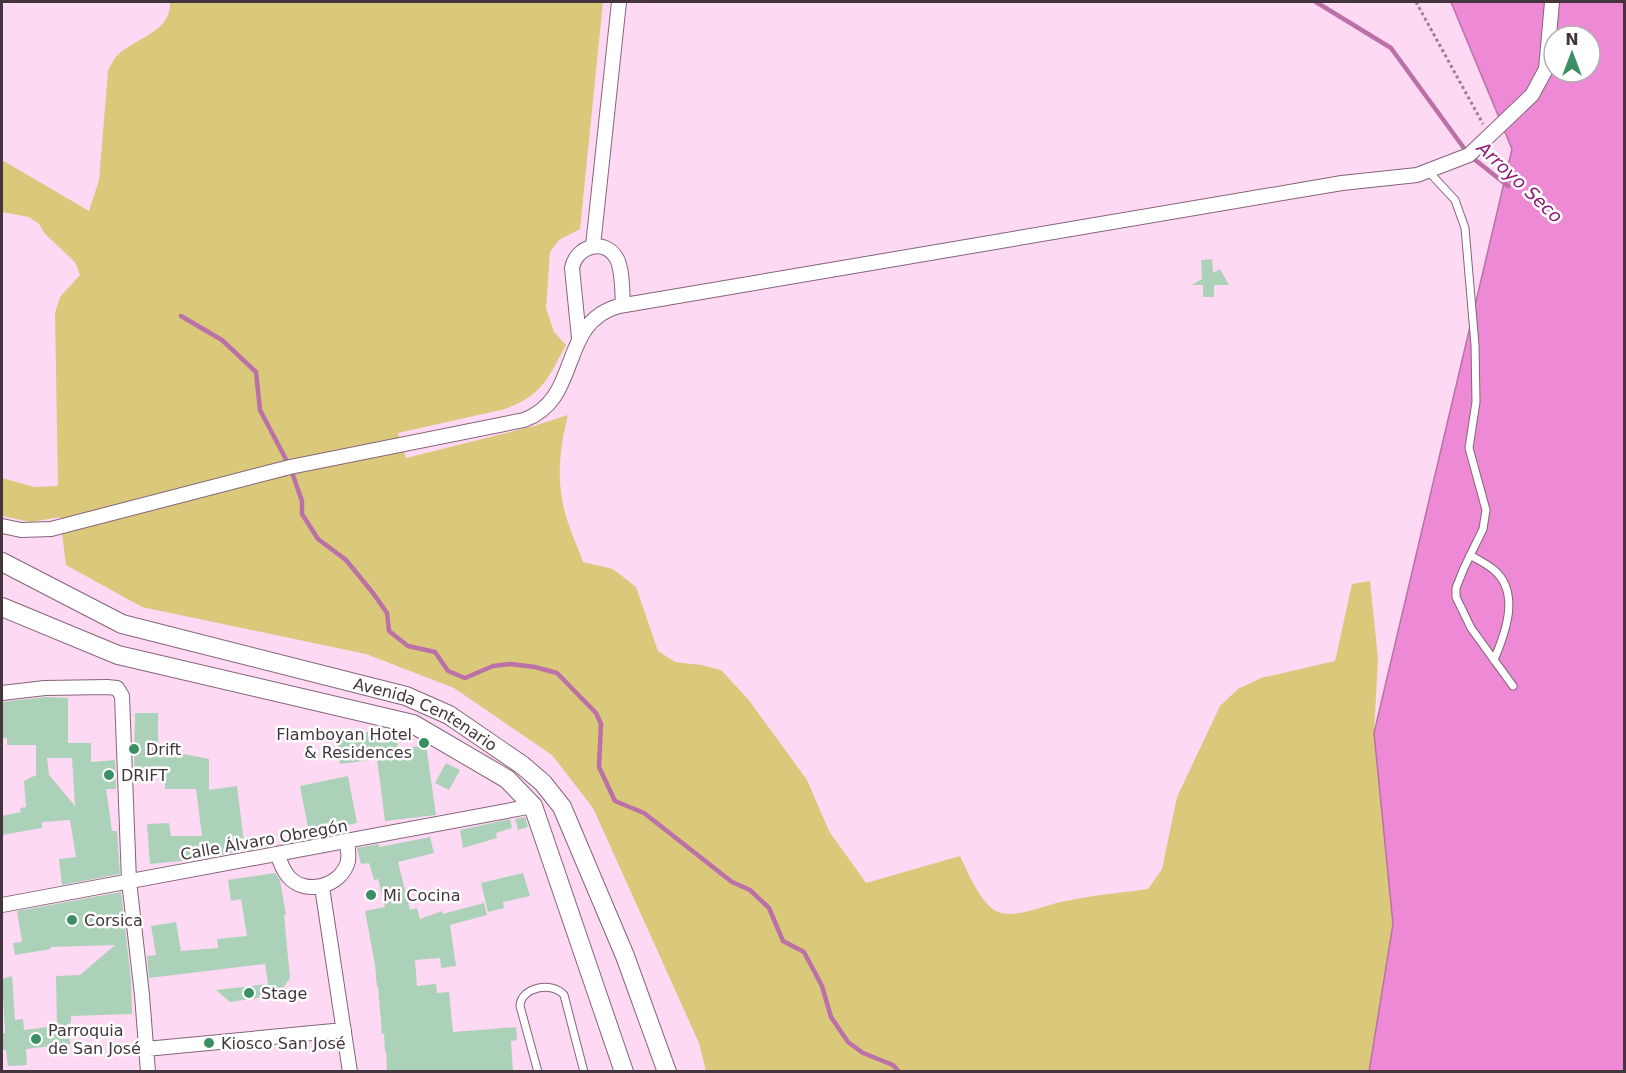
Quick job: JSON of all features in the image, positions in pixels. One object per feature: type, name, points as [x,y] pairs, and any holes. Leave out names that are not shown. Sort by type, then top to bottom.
[{"type":"main road","name":"Avenida Centenario","points":[[2,562],[122,624],[406,696],[425,703],[449,715],[522,765],[543,783],[562,807],[625,956],[667,1071]]},
{"type":"main road","name":"Avenida Centenario","points":[[2,607],[118,655],[413,724],[507,779],[533,806],[624,1071]]},
{"type":"street","points":[[593,246],[619,2]]},
{"type":"street","points":[[2,526],[21,530],[58,527],[290,467],[524,420],[540,412],[556,395],[579,338],[592,319],[602,312],[623,305],[1342,183],[1417,175],[1469,154],[1533,95],[1545,69],[1552,2]]},
{"type":"street","points":[[579,338],[572,268],[578,253],[593,246],[608,250],[616,259],[623,305]]},
{"type":"street","points":[[2,693],[45,688],[107,687],[117,688],[122,696],[129,881],[148,1071]]},
{"type":"street","name":"Calle Álvaro Obregón","points":[[2,906],[533,806]]},
{"type":"street","points":[[278,855],[288,877],[298,884],[322,887],[334,881],[348,863],[347,842]]},
{"type":"street","points":[[322,887],[350,1071]]},
{"type":"street","points":[[146,1049],[344,1030]]},
{"type":"lane","points":[[1428,171],[1455,200],[1465,228],[1475,345],[1476,390],[1469,448],[1486,510],[1483,529],[1456,588],[1456,597],[1471,628],[1513,686]]},
{"type":"lane","points":[[1470,555],[1496,571],[1503,580],[1509,597],[1508,621],[1494,660]]},
{"type":"lane","points":[[537,1071],[520,1000],[533,989],[544,987],[554,988],[564,995],[584,1071]]},
{"type":"path","points":[[1416,2],[1489,136]]},
{"type":"shaded area","points":[[170,2],[603,2],[580,229],[559,240],[550,252],[546,308],[554,332],[566,345],[543,384],[518,404],[505,409],[398,433],[406,458],[534,426],[568,415],[560,457],[561,488],[563,507],[583,562],[613,569],[636,587],[658,651],[675,662],[721,670],[748,699],[807,780],[829,831],[866,883],[960,856],[986,903],[1005,914],[1014,914],[1086,897],[1148,889],[1162,869],[1177,797],[1220,706],[1238,689],[1261,678],[1335,661],[1352,584],[1370,581],[1378,659],[1374,733],[1393,924],[1369,1071],[706,1071],[699,1043],[593,808],[552,755],[454,688],[366,654],[142,607],[66,565],[60,517],[31,522],[2,516],[2,478],[34,487],[58,486],[55,313],[60,297],[80,275],[75,262],[45,234],[39,224],[29,217],[2,212],[2,160],[89,211],[99,180],[108,71],[122,51],[150,34],[165,21]]},
{"type":"water","points":[[1451,2],[1624,2],[1624,1071],[1369,1072],[1393,924],[1374,733],[1512,149]]},
{"type":"building","points":[[1212,259],[1213,273],[1220,269],[1229,285],[1214,285],[1214,297],[1203,297],[1203,285],[1191,285],[1202,279],[1201,260]]},
{"type":"building","points":[[46,697],[68,698],[68,743],[91,743],[91,762],[115,760],[116,789],[106,789],[112,831],[117,831],[120,874],[62,885],[59,859],[76,857],[70,820],[42,822],[42,828],[2,835],[2,816],[21,812],[20,808],[26,807],[24,781],[36,775],[36,745],[7,745],[7,738],[2,738],[2,702]],"holes":[[[47,758],[72,758],[75,806],[49,775]]]},
{"type":"building","points":[[135,713],[158,713],[158,749],[209,759],[209,790],[237,786],[245,850],[214,856],[192,854],[192,860],[150,864],[147,824],[169,823],[171,836],[202,836],[196,789],[165,789],[165,770],[134,770]]},
{"type":"building","points":[[368,732],[368,737],[380,735],[381,743],[397,740],[398,749],[426,745],[436,815],[385,821],[377,759],[340,764],[337,740]]},
{"type":"building","points":[[446,763],[460,770],[449,790],[435,783]]},
{"type":"building","points":[[348,776],[357,823],[309,833],[300,786]]},
{"type":"building","points":[[525,817],[528,827],[518,830],[515,819]]},
{"type":"building","points":[[510,819],[512,828],[496,833],[497,838],[463,848],[460,830]]},
{"type":"building","points":[[430,837],[434,853],[398,862],[410,910],[417,908],[420,919],[442,911],[443,914],[484,903],[487,915],[450,925],[456,966],[441,968],[440,958],[415,960],[417,986],[436,984],[437,993],[449,992],[453,1032],[516,1027],[517,1040],[511,1041],[513,1071],[387,1071],[378,986],[365,911],[385,907],[378,879],[374,880],[369,863],[361,864],[357,848],[379,844],[379,847]]},
{"type":"building","points":[[275,873],[280,880],[286,915],[284,915],[290,978],[278,995],[230,1002],[216,990],[268,984],[265,964],[149,978],[147,956],[156,955],[151,926],[176,922],[181,951],[218,948],[217,939],[247,936],[241,899],[231,901],[228,880]]},
{"type":"building","points":[[523,873],[530,896],[503,902],[504,908],[488,912],[481,883]]},
{"type":"building","points":[[121,892],[131,980],[132,1014],[71,1016],[71,1023],[68,1024],[70,1044],[26,1049],[27,1065],[8,1066],[6,1050],[2,1050],[2,1033],[5,1033],[2,979],[12,976],[15,1020],[23,1019],[24,1030],[57,1026],[56,976],[80,975],[115,945],[51,947],[51,949],[15,955],[13,943],[22,942],[17,911]]},
{"type":"waterway","name":"Arroyo Seco","points":[[1316,2],[1391,48],[1469,155],[1508,186]]},
{"type":"waterway","points":[[181,316],[222,340],[256,372],[260,410],[290,467],[302,501],[302,514],[318,539],[346,560],[373,593],[387,613],[389,631],[408,646],[435,652],[448,671],[465,678],[493,666],[510,664],[557,673],[596,713],[601,724],[599,767],[615,801],[644,813],[732,882],[750,890],[769,908],[783,941],[804,952],[822,986],[831,1017],[848,1042],[863,1053],[893,1065],[899,1072]]},
{"type":"place","name":"Flamboyan Hotel & Residences","points":[[424,743]]},
{"type":"place","name":"Drift","points":[[134,749]]},
{"type":"place","name":"DRIFT","points":[[109,775]]},
{"type":"place","name":"Mi Cocina","points":[[371,895]]},
{"type":"place","name":"Corsica","points":[[72,920]]},
{"type":"place","name":"Stage","points":[[249,993]]},
{"type":"place","name":"Parroquia de San José","points":[[36,1039]]},
{"type":"place","name":"Kiosco San José","points":[[209,1043]]}]
